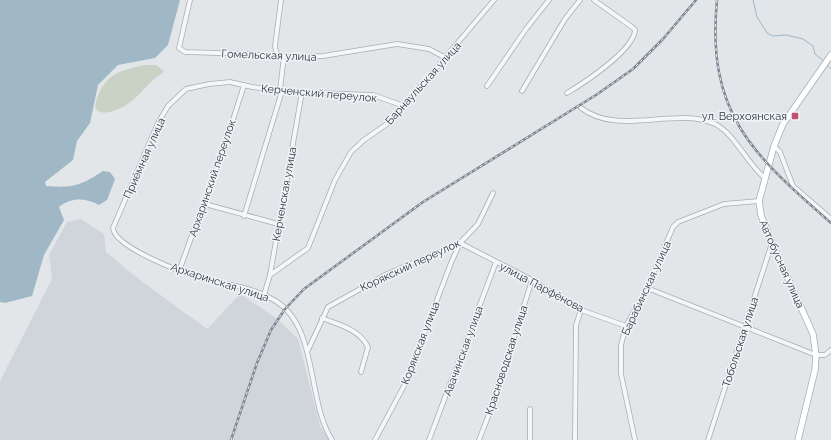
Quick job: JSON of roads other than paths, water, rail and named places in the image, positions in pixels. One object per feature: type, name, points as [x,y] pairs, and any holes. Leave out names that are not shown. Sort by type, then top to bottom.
[{"type":"street","name":"Гомельская улица","points":[[190,0],[179,48],[185,52],[277,56],[323,56],[397,44],[429,49],[446,58]]},
{"type":"street","points":[[277,56],[275,46],[281,0]]},
{"type":"street","name":"Барнаульская улица","points":[[270,275],[308,248],[335,180],[351,152],[364,140],[387,124],[404,106],[494,0]]},
{"type":"street","points":[[487,86],[526,29],[549,0]]},
{"type":"street","points":[[522,91],[565,19],[580,0]]},
{"type":"street","points":[[567,93],[584,83],[622,52],[634,35],[635,30],[632,27],[594,0]]},
{"type":"street","name":"Автобусная улица","points":[[798,440],[815,370],[816,355],[813,334],[772,244],[761,215],[760,201],[774,146],[785,120],[831,54]]},
{"type":"street","points":[[244,216],[281,90],[284,56]]},
{"type":"street","name":"Керченский переулок","points":[[186,89],[220,82],[230,82],[302,92],[373,95],[404,106]]},
{"type":"street","name":"Архаринский переулок","points":[[179,271],[205,204],[244,85]]},
{"type":"street","name":"Приёмная улица","points":[[115,235],[113,228],[158,123],[168,106],[186,89]]},
{"type":"street","name":"Керченская улица","points":[[264,295],[270,275],[302,92]]},
{"type":"street","points":[[581,108],[594,116],[612,120],[685,119],[713,124],[719,127],[740,148],[755,170],[765,178]]},
{"type":"street","points":[[774,146],[780,152],[793,186],[831,220]]},
{"type":"street","name":"Корякский переулок","points":[[308,351],[328,307],[364,286],[460,243],[478,224],[493,193]]},
{"type":"street","name":"Барабинская улица","points":[[635,440],[620,363],[621,345],[626,326],[647,288],[673,228],[678,222],[724,204],[760,201]]},
{"type":"street","points":[[205,204],[244,216],[278,224]]},
{"type":"street","name":"Архаринская улица","points":[[115,235],[136,251],[179,271],[264,295],[274,300],[289,312],[308,351],[314,387],[324,424],[332,440]]},
{"type":"street","name":"улица Парфёнова","points":[[460,243],[532,280],[581,310],[626,326]]},
{"type":"street","name":"Корякская улица","points":[[376,440],[405,384],[460,243]]},
{"type":"street","name":"Тобольская улица","points":[[708,440],[772,244]]},
{"type":"street","name":"Авачинская улица","points":[[429,440],[496,262]]},
{"type":"street","name":"Красноводская улица","points":[[479,440],[493,404],[532,280]]},
{"type":"street","points":[[647,288],[816,355],[825,355],[831,350]]},
{"type":"street","points":[[575,440],[576,325],[581,310]]},
{"type":"street","points":[[322,318],[352,331],[363,339],[368,347],[361,372]]},
{"type":"street","points":[[530,409],[530,440]]},
{"type":"water","points":[[0,0],[180,0],[168,45],[155,58],[118,65],[98,85],[90,123],[77,141],[73,160],[45,182],[46,186],[70,186],[82,183],[103,171],[110,172],[115,179],[107,200],[99,205],[84,200],[74,200],[69,201],[59,207],[64,220],[44,255],[32,296],[5,303],[0,302]]},
{"type":"waterway","points":[[753,0],[757,17],[767,33],[773,36],[786,35],[803,39],[813,46],[815,54],[824,61]]},
{"type":"waterway","points":[[827,65],[831,69]]},
{"type":"railway","points":[[231,440],[257,363],[271,330],[285,309],[304,289],[423,202],[596,95],[633,69],[663,39],[696,0]]},
{"type":"railway","points":[[717,0],[716,39],[719,73],[727,102],[740,128],[757,152],[778,175],[831,223]]},
{"type":"place","name":"ул. Верхоянская","points":[[795,116]]}]
